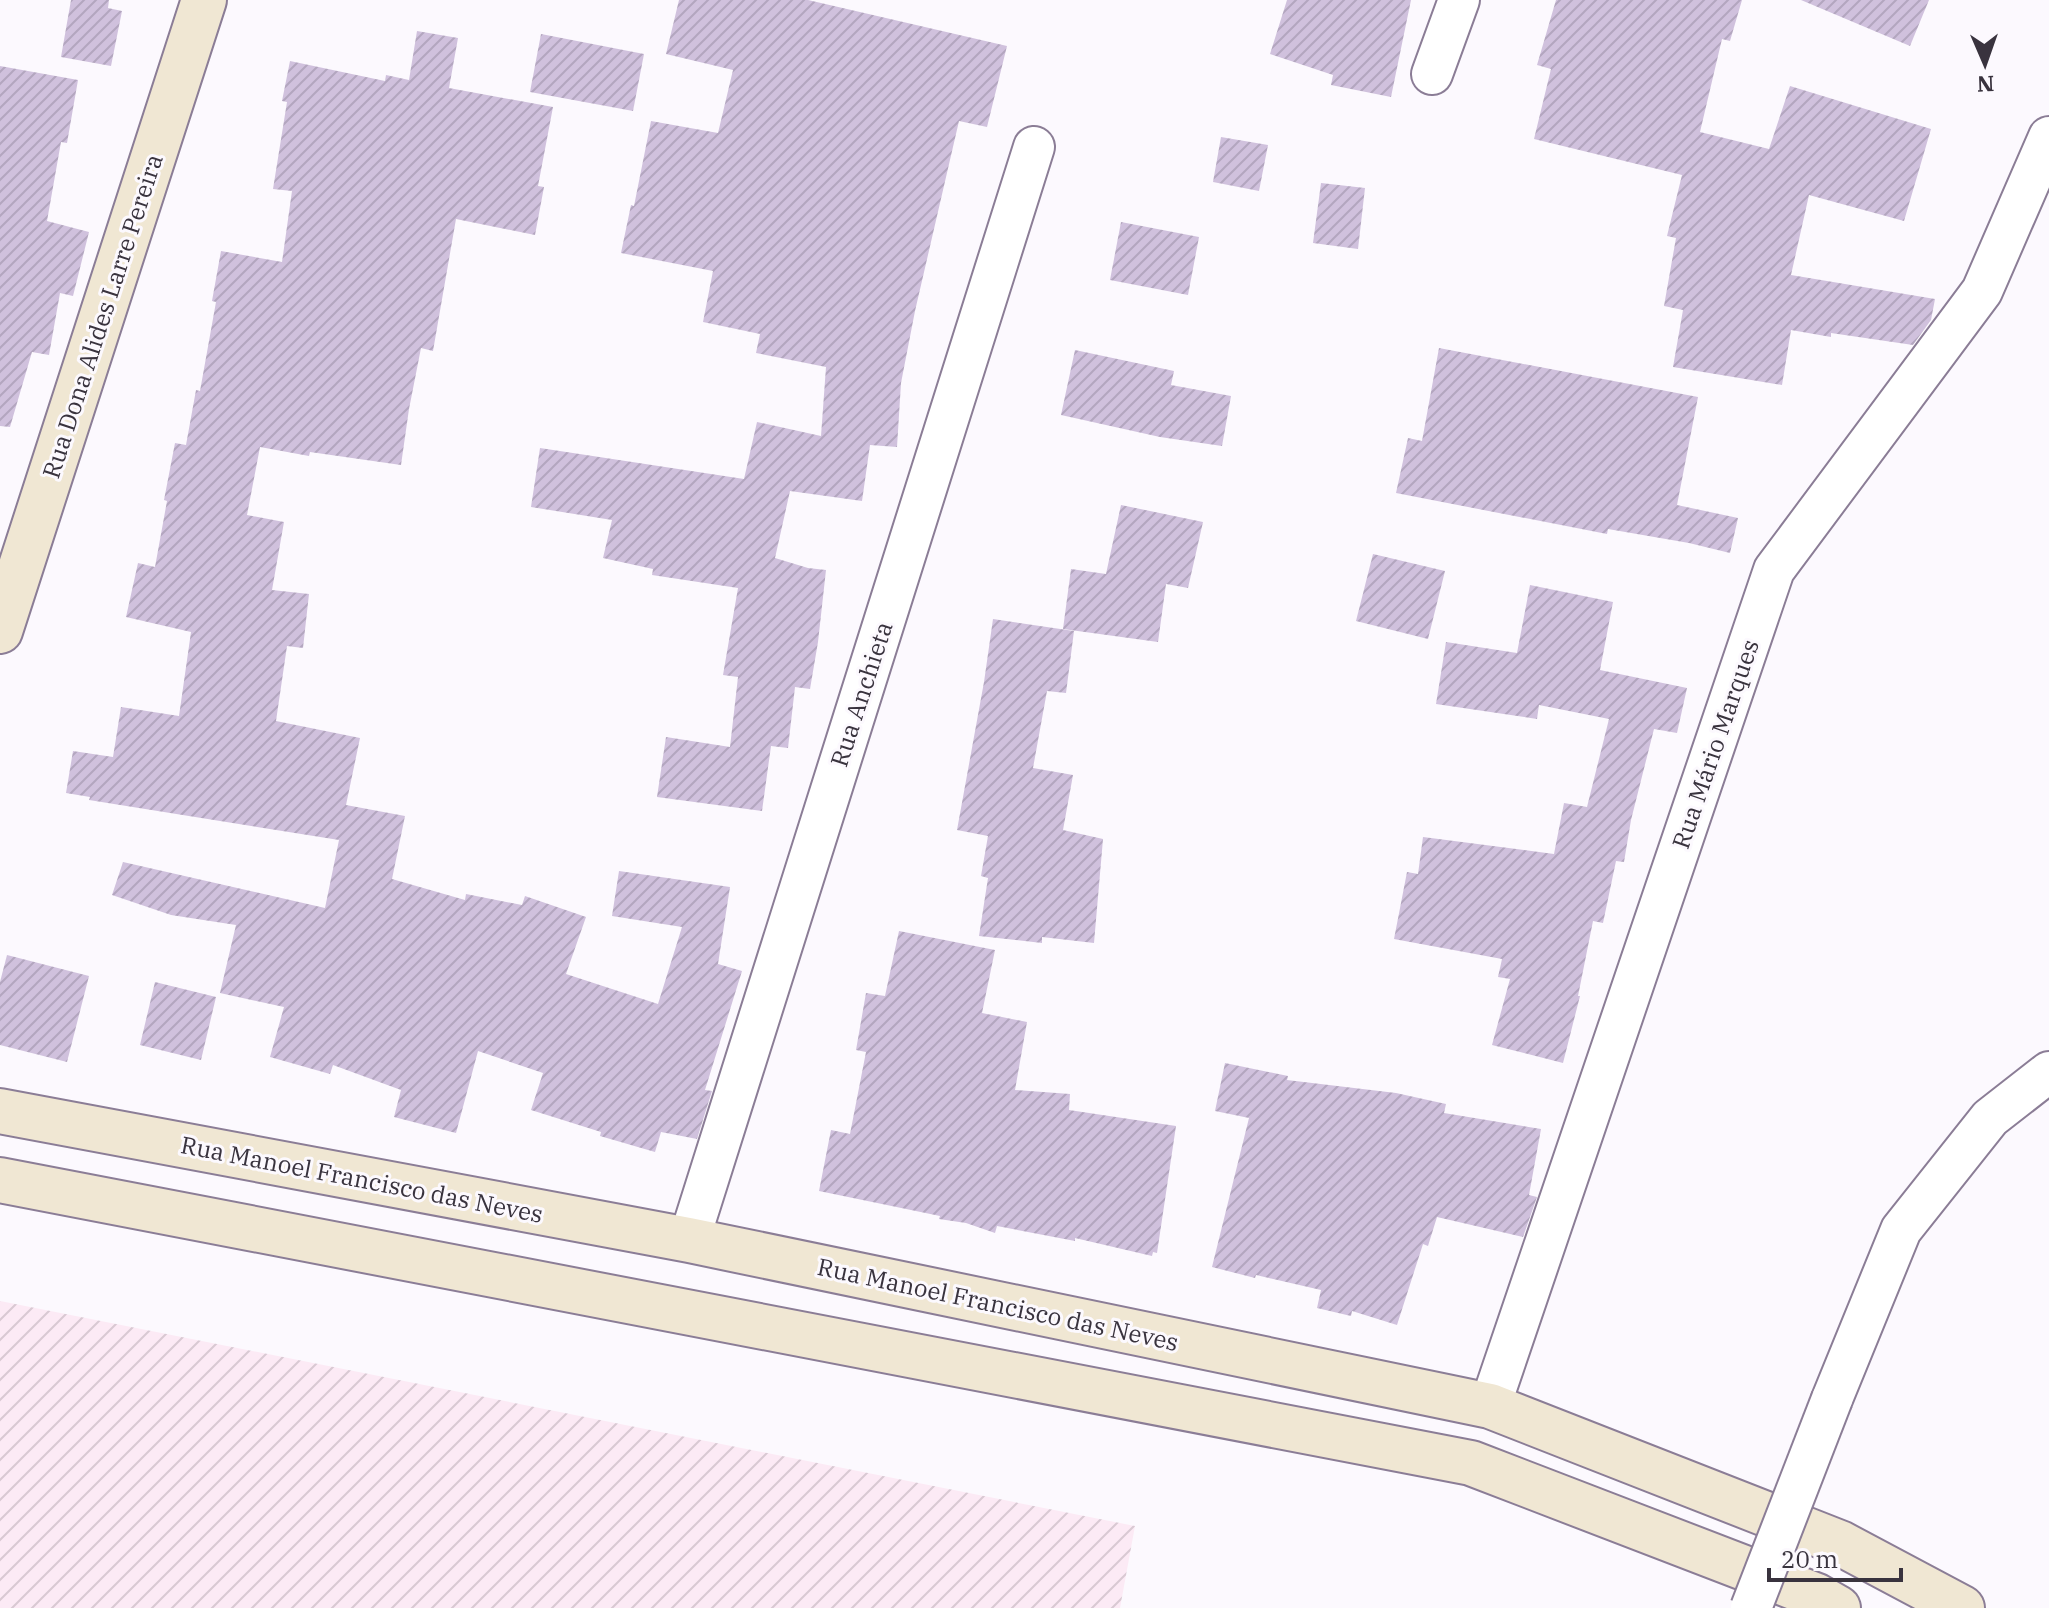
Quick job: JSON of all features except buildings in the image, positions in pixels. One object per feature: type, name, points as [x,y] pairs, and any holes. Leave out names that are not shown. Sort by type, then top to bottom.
[{"type":"main road","name":"Rua Dona Alides Larre Pereira","points":[[0,631],[204,0]]},
{"type":"main road","name":"Rua Manoel Francisco das Neves","points":[[0,1111],[689,1240],[1490,1406],[1840,1543],[1962,1608]]},
{"type":"main road","points":[[0,1180],[1471,1463],[1817,1596],[1838,1608]]},
{"type":"street","points":[[1432,74],[1459,0]]},
{"type":"street","name":"Rua Mário Marques","points":[[1490,1406],[1774,570],[1982,291],[2049,137]]},
{"type":"street","name":"Rua Anchieta","points":[[689,1240],[1034,147]]},
{"type":"street","points":[[1751,1608],[1901,1230],[1990,1118],[2049,1072]]},
{"type":"shaded area","points":[[0,1301],[1135,1526],[1120,1608],[0,1608]]}]
